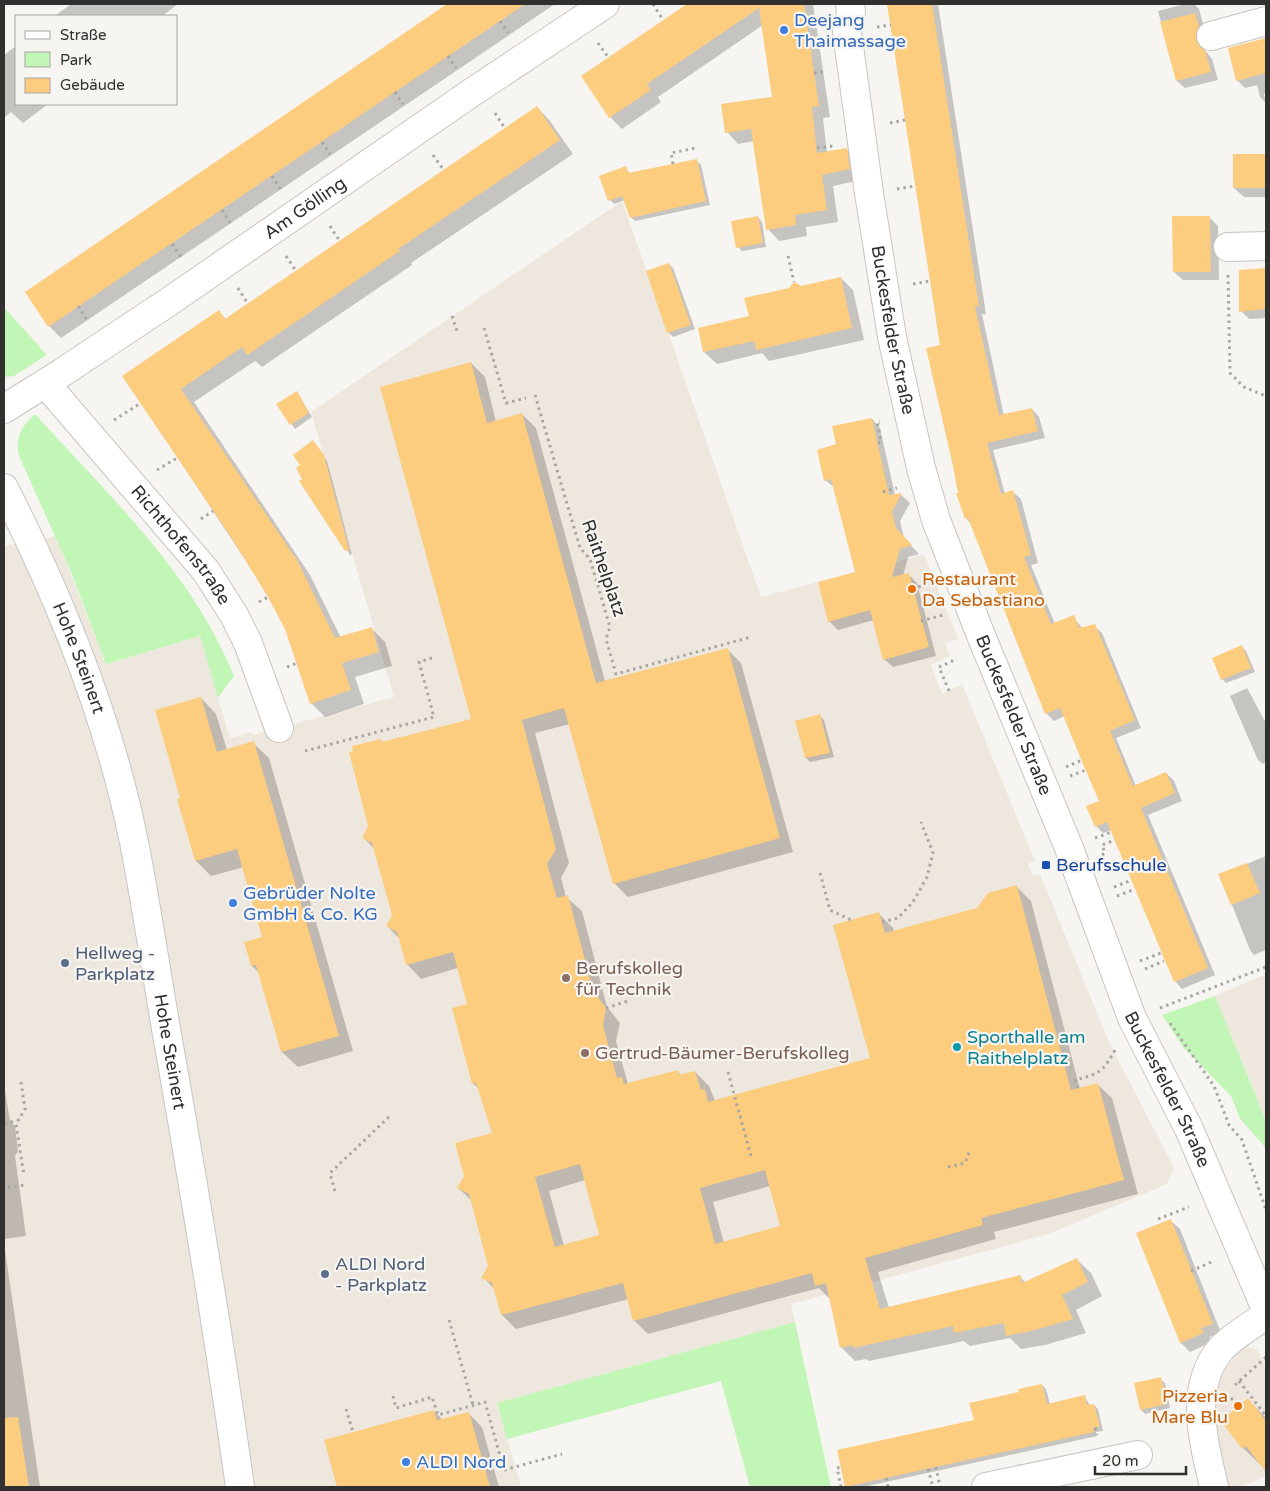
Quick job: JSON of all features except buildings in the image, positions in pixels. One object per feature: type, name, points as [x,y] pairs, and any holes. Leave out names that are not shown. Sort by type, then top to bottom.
[{"type":"street","name":"Am Gölling","points":[[4,409],[46,384],[605,4]]},
{"type":"street","name":"Buckesfelder Straße","points":[[850,4],[851,12],[847,32],[869,193],[892,337],[921,468],[936,520],[972,615],[1069,848],[1132,1018],[1189,1129],[1266,1308]]},
{"type":"street","points":[[1211,36],[1266,21]]},
{"type":"street","points":[[1228,247],[1266,246]]},
{"type":"street","name":"Richthofenstraße","points":[[46,384],[206,571],[234,615],[248,643],[279,728]]},
{"type":"street","name":"Hohe Steinert","points":[[4,488],[39,559],[85,671],[116,772],[134,842],[185,1135],[240,1487]]},
{"type":"street","points":[[1214,1487],[1202,1433],[1201,1405],[1203,1384],[1221,1349],[1266,1315]]},
{"type":"street","points":[[986,1487],[1138,1455]]},
{"type":"path","points":[[653,4],[663,20]]},
{"type":"path","points":[[805,20],[820,18]]},
{"type":"path","points":[[500,20],[512,40]]},
{"type":"path","points":[[879,27],[891,25]]},
{"type":"path","points":[[595,38],[608,57]]},
{"type":"path","points":[[395,92],[408,111]]},
{"type":"path","points":[[492,108],[504,127]]},
{"type":"path","points":[[884,124],[905,120]]},
{"type":"path","name":"Am Gölling","points":[[322,142],[335,161]]},
{"type":"path","points":[[817,148],[823,147]]},
{"type":"path","points":[[673,164],[671,153],[696,148]]},
{"type":"path","points":[[434,156],[443,169]]},
{"type":"path","name":"Am Gölling","points":[[272,176],[285,195]]},
{"type":"path","points":[[892,190],[915,186]]},
{"type":"path","name":"Am Gölling","points":[[222,210],[234,229]]},
{"type":"path","name":"Am Gölling","points":[[327,221],[340,240]]},
{"type":"path","points":[[172,244],[185,262]]},
{"type":"path","points":[[1228,247],[1230,373],[1244,387],[1266,396]]},
{"type":"path","name":"Am Gölling","points":[[283,250],[296,271]]},
{"type":"path","points":[[788,256],[794,282]]},
{"type":"path","name":"Buckesfelder Straße","points":[[908,285],[930,281]]},
{"type":"path","points":[[235,283],[248,304]]},
{"type":"path","points":[[78,306],[91,325]]},
{"type":"path","points":[[452,316],[458,334]]},
{"type":"path","points":[[484,328],[506,403],[526,398]]},
{"type":"path","name":"Raithelplatz","points":[[534,395],[580,548],[590,559],[610,627],[606,639],[616,674],[752,637]]},
{"type":"path","points":[[110,423],[141,403]]},
{"type":"path","name":"Buckesfelder Straße","points":[[877,422],[881,442],[878,443]]},
{"type":"path","name":"Richthofenstraße","points":[[153,473],[177,458]]},
{"type":"path","points":[[883,492],[895,489]]},
{"type":"path","name":"Richthofenstraße","points":[[196,522],[213,511]]},
{"type":"path","points":[[912,589],[935,582]]},
{"type":"path","points":[[921,621],[948,614]]},
{"type":"path","points":[[305,751],[434,717],[419,662],[432,658]]},
{"type":"path","name":"Buckesfelder Straße","points":[[949,691],[939,667],[957,659]]},
{"type":"path","points":[[882,922],[898,918],[913,902],[927,877],[933,853],[920,822]]},
{"type":"path","points":[[820,872],[830,910],[851,920]]},
{"type":"path","name":"Buckesfelder Straße","points":[[1164,1014],[1159,1008],[1266,967]]},
{"type":"path","points":[[606,1008],[631,1000]]},
{"type":"path","name":"Buckesfelder Straße","points":[[1168,1021],[1214,1086],[1229,1124],[1242,1140],[1266,1210]]},
{"type":"path","points":[[1078,1088],[1075,1080],[1097,1074],[1106,1067],[1114,1052]]},
{"type":"path","points":[[728,1072],[751,1156]]},
{"type":"path","points":[[21,1082],[25,1109],[16,1124],[24,1175]]},
{"type":"path","points":[[335,1191],[330,1174],[390,1116]]},
{"type":"path","points":[[4,1123],[18,1121]]},
{"type":"path","points":[[948,1168],[965,1163],[970,1150]]},
{"type":"path","points":[[8,1187],[26,1185]]},
{"type":"path","points":[[1158,1219],[1190,1207]]},
{"type":"path","points":[[1192,1271],[1213,1262]]},
{"type":"path","points":[[449,1320],[473,1405]]},
{"type":"path","points":[[1266,1357],[1239,1381],[1266,1416]]},
{"type":"path","points":[[393,1396],[396,1408],[432,1397],[438,1415],[485,1402],[504,1470],[562,1454]]},
{"type":"path","points":[[346,1409],[353,1432]]},
{"type":"path","points":[[841,1467],[837,1468],[841,1487]]},
{"type":"path","points":[[936,1467],[940,1487]]},
{"type":"path","points":[[928,1469],[933,1487]]},
{"type":"path","points":[[886,1478],[888,1487]]},
{"type":"shaded area","points":[[622,201],[761,597],[924,554],[958,639],[945,643],[950,656],[931,665],[942,694],[962,684],[1035,861],[1028,864],[1033,876],[1040,874],[1109,1042],[1174,1168],[1167,1184],[1049,1234],[791,1304],[795,1322],[497,1403],[521,1487],[4,1487],[4,546],[56,536],[106,664],[200,636],[230,738],[251,732],[252,735],[394,697],[311,412]]},
{"type":"shaded area","points":[[1266,974],[1266,1121],[1215,996]]},
{"type":"shaded area","points":[[1245,1347],[1256,1349],[1266,1364],[1266,1476],[1241,1487],[1224,1487],[1211,1412],[1222,1373]]},
{"type":"green space","points":[[4,307],[47,355],[14,376],[4,377]]},
{"type":"green space","points":[[35,414],[146,537],[196,603],[216,638],[234,676],[218,698],[200,636],[106,664],[71,572],[19,456],[18,444],[20,433]]},
{"type":"green space","points":[[1215,996],[1266,1121],[1266,1148],[1240,1119],[1231,1096],[1183,1047],[1162,1015]]},
{"type":"green space","points":[[795,1322],[831,1487],[750,1487],[721,1381],[507,1439],[497,1403]]},
{"type":"place","name":"Deejang Thaimassage","points":[[784,30]]},
{"type":"place","name":"Restaurant Da Sebastiano","points":[[912,589]]},
{"type":"place","name":"Berufsschule","points":[[1046,865]]},
{"type":"place","name":"Gebrüder Nolte GmbH & Co. KG","points":[[233,903]]},
{"type":"place","name":"Hellweg - Parkplatz","points":[[65,963]]},
{"type":"place","name":"Berufskolleg für Technik","points":[[566,978]]},
{"type":"place","name":"Sporthalle am Raithelplatz","points":[[957,1047]]},
{"type":"place","name":"Gertrud-Bäumer-Berufskolleg","points":[[585,1053]]},
{"type":"place","name":"ALDI Nord - Parkplatz","points":[[325,1274]]},
{"type":"place","name":"Pizzeria Mare Blu","points":[[1238,1406]]},
{"type":"place","name":"ALDI Nord","points":[[406,1462]]}]
